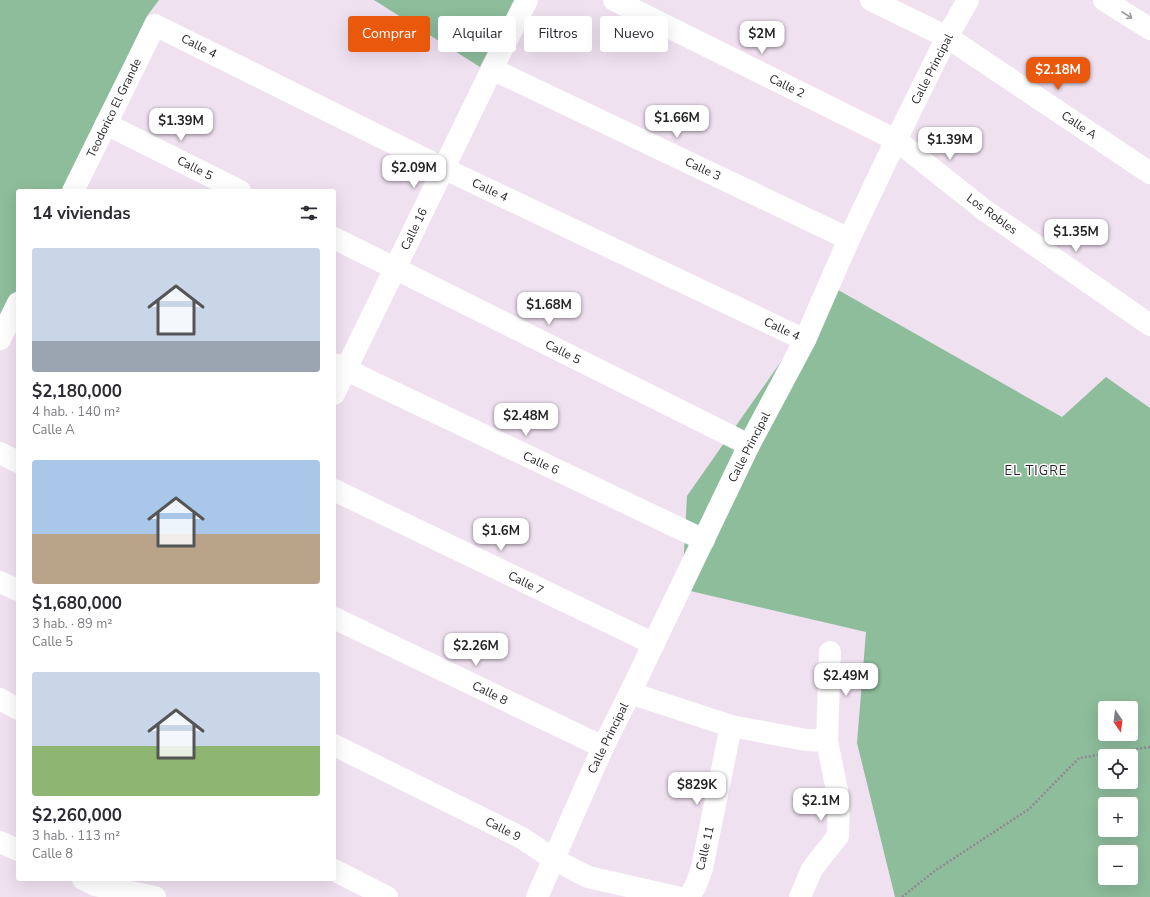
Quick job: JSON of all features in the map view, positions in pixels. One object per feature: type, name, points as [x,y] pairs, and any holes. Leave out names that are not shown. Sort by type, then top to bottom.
[{"type":"street","name":"Calle 16","points":[[336,385],[340,367],[395,268],[527,0]]},
{"type":"street","name":"Calle 2","points":[[614,0],[896,140]]},
{"type":"street","name":"Calle A","points":[[871,0],[947,37],[1150,173]]},
{"type":"street","name":"Calle Principal","points":[[537,897],[603,747],[750,445],[805,340],[849,239],[896,140],[947,37],[968,0]]},
{"type":"street","points":[[1104,0],[1150,29]]},
{"type":"street","name":"Teodorico El Grande","points":[[74,189],[155,24]]},
{"type":"street","name":"Calle 4","points":[[155,24],[443,168],[805,340]]},
{"type":"street","name":"Calle 3","points":[[492,69],[849,239]]},
{"type":"street","name":"Calle 5","points":[[106,124],[236,189]]},
{"type":"street","name":"Los Robles","points":[[896,140],[983,209],[1150,325]]},
{"type":"street","name":"Calle 5","points":[[336,239],[750,445]]},
{"type":"street","points":[[8,335],[16,309]]},
{"type":"street","name":"Calle 6","points":[[340,367],[704,540]]},
{"type":"street","points":[[0,453],[16,461]]},
{"type":"street","name":"Calle 7","points":[[336,491],[654,644]]},
{"type":"street","points":[[0,582],[16,589]]},
{"type":"street","name":"Calle 8","points":[[336,619],[603,747]]},
{"type":"street","points":[[800,897],[812,870],[838,836],[839,800],[827,741],[830,652]]},
{"type":"street","points":[[630,693],[731,726],[806,740],[827,741]]},
{"type":"street","points":[[0,699],[16,708]]},
{"type":"street","name":"Calle 11","points":[[689,897],[696,885],[702,868],[731,726]]},
{"type":"street","name":"Calle 9","points":[[336,746],[522,838],[553,859],[588,877],[676,897]]},
{"type":"street","points":[[0,842],[16,849]]},
{"type":"street","points":[[336,871],[387,897]]},
{"type":"street","points":[[92,881],[155,897]]},
{"type":"path","points":[[902,897],[936,870],[1029,809],[1079,758],[1150,747]]},
{"type":"green space","points":[[0,0],[159,0],[147,16],[65,189],[16,189],[16,291],[0,325]]},
{"type":"green space","points":[[374,0],[514,0],[506,16],[438,16],[438,40],[430,35],[430,16],[399,16]]},
{"type":"green space","points":[[456,52],[488,52],[480,67]]},
{"type":"green space","points":[[833,287],[1062,417],[1106,377],[1150,408],[1150,897],[895,897],[857,743],[866,632],[682,589],[687,496]]},
{"type":"district","name":"EL TIGRE","points":[[1036,470]]}]
